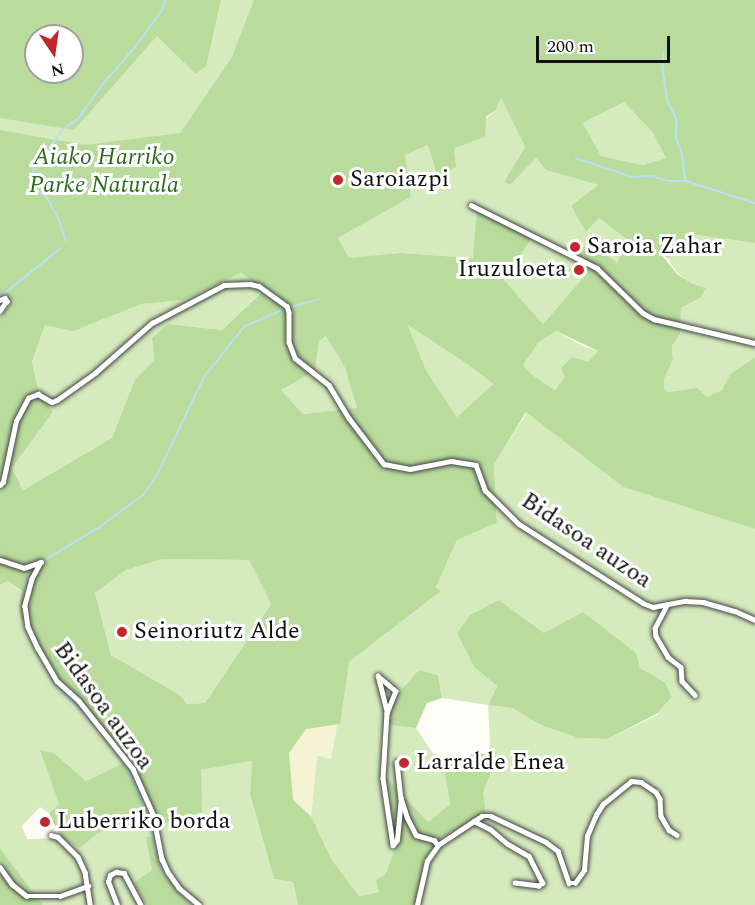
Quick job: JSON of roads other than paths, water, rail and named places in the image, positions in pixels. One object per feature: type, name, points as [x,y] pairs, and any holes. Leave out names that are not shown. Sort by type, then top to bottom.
[{"type":"street","points":[[471,205],[597,268],[644,314],[654,319],[755,343]]},
{"type":"street","name":"Bidasoa auzoa","points":[[0,485],[3,482],[16,421],[28,399],[38,394],[52,402],[57,400],[95,373],[152,323],[224,285],[250,284],[259,286],[287,306],[289,342],[295,358],[329,385],[349,418],[384,464],[410,469],[451,461],[476,465],[485,490],[519,524],[644,603],[653,607],[685,601],[703,602],[735,611],[755,620]]},
{"type":"street","points":[[0,300],[5,298],[7,301],[0,311]]},
{"type":"street","name":"Bidasoa auzoa","points":[[0,560],[24,568],[41,562],[32,579],[26,606],[28,627],[57,681],[79,701],[133,769],[153,814],[162,859],[168,872],[179,888],[199,905]]},
{"type":"street","name":"Bidasoa auzoa","points":[[668,604],[655,628],[656,636],[668,657],[681,667],[682,681],[695,695]]},
{"type":"street","points":[[387,713],[378,676],[396,691],[387,713],[383,778],[393,845],[397,840],[401,798],[397,762]]},
{"type":"street","points":[[417,905],[427,861],[438,845],[482,816],[491,816],[546,842],[558,851],[569,883],[575,883],[584,870],[587,836],[596,815],[603,804],[631,781],[641,782],[656,792],[660,799],[661,816],[669,830],[677,835]]},
{"type":"street","points":[[401,798],[416,835],[434,840],[438,845]]},
{"type":"street","points":[[474,821],[529,855],[543,883],[539,886],[515,883]]},
{"type":"street","points":[[51,835],[58,837],[78,857],[88,886],[90,905]]},
{"type":"street","points":[[0,867],[12,884],[27,896],[60,897],[88,886]]},
{"type":"street","points":[[117,905],[108,882],[110,875],[116,872],[124,873],[141,905]]},
{"type":"waterway","points":[[66,241],[59,221],[46,197],[30,187],[31,175],[62,130],[79,118],[103,84],[136,46],[162,10],[165,0]]},
{"type":"waterway","points":[[664,53],[663,70],[668,102],[677,120],[676,138],[682,153],[686,181],[755,203]]},
{"type":"waterway","points":[[576,158],[633,177],[652,176],[669,181],[685,181]]},
{"type":"waterway","points":[[0,297],[61,248]]},
{"type":"waterway","points":[[292,307],[320,299]]},
{"type":"waterway","points":[[42,562],[98,528],[143,495],[157,475],[204,377],[244,327],[284,309]]},
{"type":"waterway","points":[[25,595],[26,582],[33,572]]},
{"type":"waterway","points":[[29,635],[41,657]]},
{"type":"waterway","points":[[43,662],[58,687],[96,727]]},
{"type":"waterway","points":[[122,758],[142,797],[163,872],[176,887]]},
{"type":"waterway","points":[[179,891],[193,905]]},
{"type":"place","name":"Saroiazpi","points":[[338,180]]},
{"type":"place","name":"Saroia Zahar","points":[[575,247]]},
{"type":"place","name":"Iruzuloeta","points":[[579,270]]},
{"type":"place","name":"Seinoriutz Alde","points":[[122,632]]},
{"type":"place","name":"Larralde Enea","points":[[404,763]]},
{"type":"place","name":"Luberriko borda","points":[[45,822]]},
{"type":"park label","name":"Aiako Harriko Parke Naturala","points":[[104,172]]}]
